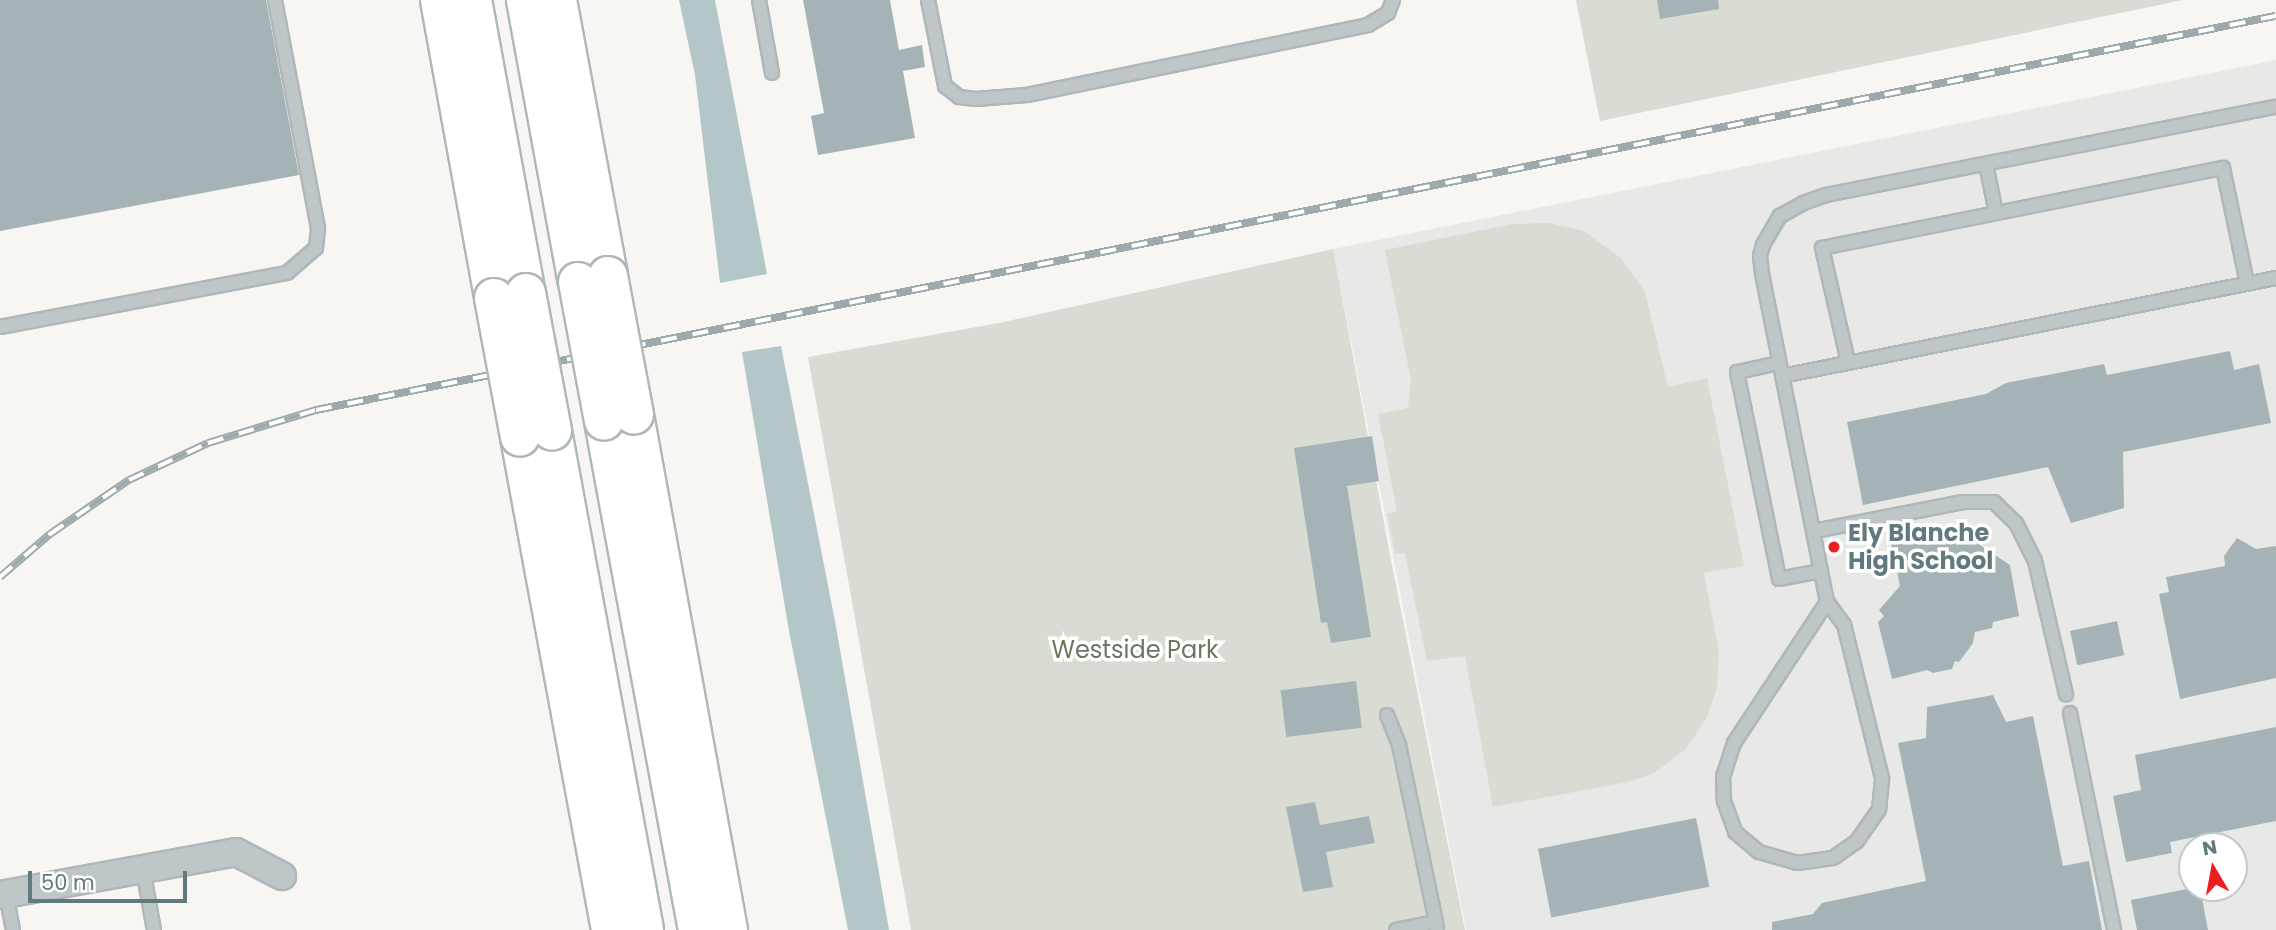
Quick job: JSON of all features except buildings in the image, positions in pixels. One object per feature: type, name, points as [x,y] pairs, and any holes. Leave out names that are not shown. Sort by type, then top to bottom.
[{"type":"highway","points":[[440,0],[510,296],[536,434],[644,930]]},
{"type":"highway","points":[[472,0],[510,296]]},
{"type":"highway","points":[[527,0],[593,279],[619,418],[728,930]]},
{"type":"highway","points":[[557,0],[593,279]]},
{"type":"highway","points":[[619,418],[698,930]]},
{"type":"highway","points":[[536,434],[611,930]]},
{"type":"street","points":[[3,894],[236,852],[282,876]]},
{"type":"lane","points":[[0,327],[287,273],[316,248],[318,228],[275,0]]},
{"type":"lane","points":[[760,0],[772,73]]},
{"type":"lane","points":[[928,0],[945,86],[959,97],[976,99],[1027,94],[1368,25],[1388,13],[1393,0]]},
{"type":"lane","points":[[1827,601],[1734,743],[1723,776],[1724,801],[1735,832],[1759,852],[1797,863],[1833,858],[1857,842],[1872,822],[1881,793],[1882,778],[1844,625],[1827,601],[1760,256],[1767,235],[1780,216],[1803,203],[1826,195],[2275,111]]},
{"type":"lane","points":[[1986,164],[1996,213]]},
{"type":"lane","points":[[1848,362],[1822,248],[2223,168],[2248,283]]},
{"type":"lane","points":[[1821,571],[1779,579],[1737,372],[1848,362],[2276,278]]},
{"type":"lane","points":[[1814,531],[1963,502],[1994,502],[2016,523],[2035,561],[2066,694]]},
{"type":"lane","points":[[2070,713],[2114,930]]},
{"type":"lane","points":[[1387,715],[1399,745],[1437,926],[1396,930]]},
{"type":"lane","points":[[143,869],[154,930]]},
{"type":"lane","points":[[3,894],[13,930]]},
{"type":"shaded area","points":[[679,0],[715,0],[767,274],[720,283],[695,75]]},
{"type":"shaded area","name":"Ely Blanche High School","points":[[2276,60],[2276,930],[1466,930],[1333,249]]},
{"type":"shaded area","points":[[781,346],[835,621],[889,930],[848,930],[789,631],[742,352]]},
{"type":"green space","points":[[1576,0],[2183,0],[1600,121]]},
{"type":"green space","points":[[1548,223],[1584,231],[1621,258],[1645,292],[1668,387],[1707,378],[1744,566],[1704,573],[1719,652],[1717,688],[1706,719],[1686,749],[1654,773],[1628,782],[1493,807],[1465,656],[1427,661],[1405,553],[1395,554],[1387,514],[1397,511],[1378,414],[1408,408],[1411,380],[1385,250],[1513,224]]},
{"type":"green space","name":"Westside Park","points":[[1333,249],[1390,555],[1465,930],[911,930],[808,357],[999,323]]},
{"type":"railway","points":[[0,577],[50,534],[129,480],[208,443],[316,410],[2276,16]]},
{"type":"place","name":"Ely Blanche High School","points":[[1834,547]]}]
